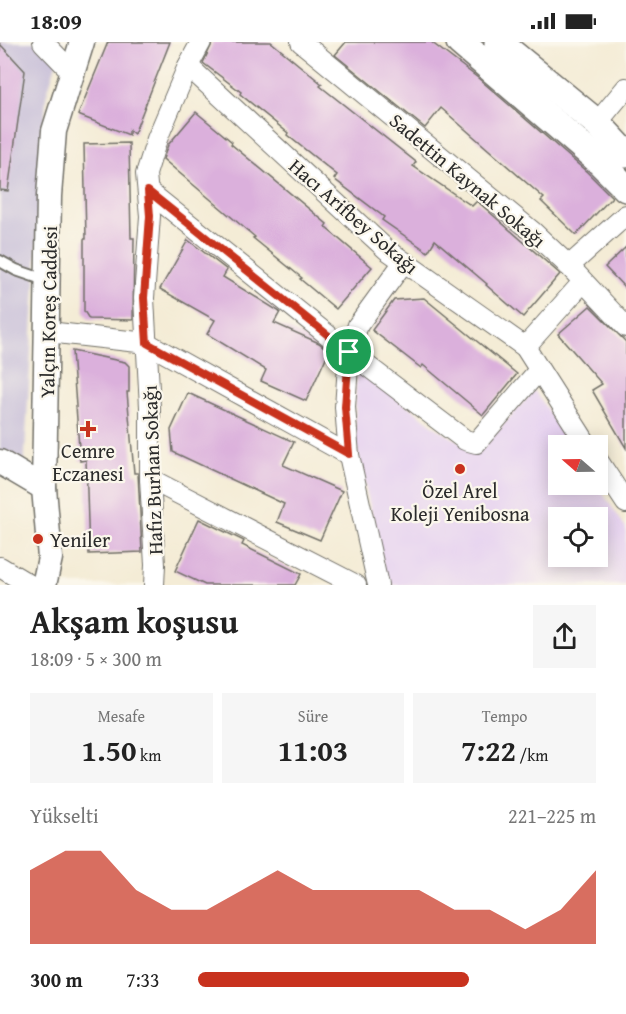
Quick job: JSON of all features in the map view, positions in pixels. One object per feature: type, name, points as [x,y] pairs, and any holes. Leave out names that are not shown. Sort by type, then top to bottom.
[{"type":"main road","points":[[460,42],[598,160],[626,188]]},
{"type":"main road","points":[[498,42],[597,123],[626,154]]},
{"type":"street","points":[[43,42],[72,72]]},
{"type":"street","name":"Yalçın Koreş Caddesi","points":[[44,585],[50,558],[44,488],[49,196],[54,130],[82,42]]},
{"type":"street","name":"Hafız Burhan Sokağı","points":[[154,585],[150,406],[144,298],[150,216],[146,174],[157,139],[188,66],[201,42]]},
{"type":"street","name":"Sadettin Kaynak Sokağı","points":[[308,44],[533,232],[569,266],[626,327]]},
{"type":"street","name":"Hacı Arifbey Sokağı","points":[[188,66],[386,249],[525,348],[581,435]]},
{"type":"street","points":[[597,123],[626,88]]},
{"type":"street","points":[[148,191],[349,352],[465,440],[476,443],[539,370]]},
{"type":"street","points":[[569,266],[626,215]]},
{"type":"street","points":[[378,585],[349,454],[345,407],[349,352],[358,325],[403,262]]},
{"type":"street","points":[[525,348],[583,282]]},
{"type":"street","points":[[48,332],[147,343],[349,454]]},
{"type":"street","points":[[0,462],[44,488]]},
{"type":"street","points":[[608,476],[626,503]]},
{"type":"street","points":[[150,479],[356,585]]},
{"type":"street","points":[[0,567],[30,585]]},
{"type":"lane","points":[[0,261],[16,270],[48,281]]},
{"type":"shaded area","points":[[0,42],[63,42],[46,96],[23,486],[0,473]]},
{"type":"shaded area","name":"Özel Arel Koleji Yenibosna","points":[[356,366],[438,429],[478,453],[534,390],[564,435],[548,435],[548,495],[604,495],[626,528],[626,585],[388,585],[355,441]]},
{"type":"building","points":[[108,42],[170,42],[134,134],[129,130],[129,135],[78,115]]},
{"type":"building","points":[[213,42],[271,42],[322,84],[320,86],[416,162],[413,166],[472,206],[477,201],[560,274],[523,317],[435,240],[428,252],[382,220],[384,217],[334,179],[337,175],[287,135],[288,133],[240,94],[241,92],[203,63]]},
{"type":"building","points":[[346,42],[431,42],[478,78],[587,172],[612,197],[576,235],[541,201],[544,198],[441,108],[425,128],[335,55]]},
{"type":"building","points":[[0,44],[25,71],[8,191],[0,190]]},
{"type":"building","points":[[196,112],[327,224],[325,227],[372,267],[336,309],[163,159],[168,145]]},
{"type":"building","points":[[129,143],[131,238],[134,238],[133,320],[89,319],[84,311],[84,239],[86,239],[84,144]]},
{"type":"building","points":[[188,240],[227,270],[223,277],[280,312],[274,323],[319,343],[329,351],[306,401],[261,381],[266,370],[207,334],[215,320],[160,289]]},
{"type":"building","points":[[626,247],[626,289],[605,267]]},
{"type":"building","points":[[424,298],[517,374],[483,415],[423,365],[421,368],[372,330],[394,300]]},
{"type":"building","points":[[590,306],[626,342],[626,448],[592,390],[602,384],[558,334]]},
{"type":"building","points":[[72,351],[125,362],[129,366],[129,392],[127,392],[134,473],[138,473],[142,552],[89,554],[86,460],[80,461]]},
{"type":"building","points":[[188,393],[294,442],[283,465],[342,491],[320,540],[277,522],[284,504],[173,452],[171,430]]},
{"type":"building","points":[[199,519],[244,541],[242,545],[301,574],[295,585],[205,585],[175,571]]},
{"type":"place","name":"Cemre Eczanesi","points":[[88,429]]},
{"type":"place","name":"Özel Arel Koleji Yenibosna","points":[[460,469]]},
{"type":"place","name":"Yeniler","points":[[38,539]]},
{"type":"route","points":[[148,191],[349,352],[345,407],[349,454],[147,343],[144,298],[150,216],[148,191]]}]
